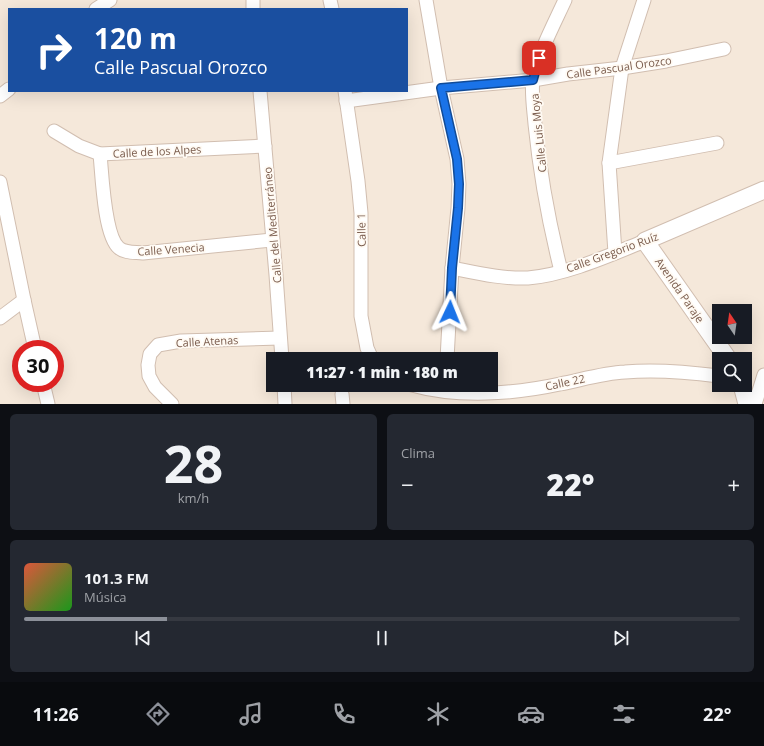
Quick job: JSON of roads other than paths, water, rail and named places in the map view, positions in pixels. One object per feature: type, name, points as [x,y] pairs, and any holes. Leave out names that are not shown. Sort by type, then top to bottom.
[{"type":"street","points":[[98,8],[110,0]]},
{"type":"street","points":[[426,0],[441,88],[457,159],[459,184],[447,352]]},
{"type":"street","name":"Calle Luis Moya","points":[[561,271],[545,197],[536,132],[533,80],[539,58],[565,0]]},
{"type":"street","points":[[615,253],[609,163],[622,68],[644,0]]},
{"type":"street","name":"Calle Pascual Orozco","points":[[408,91],[533,80],[666,61],[724,49]]},
{"type":"street","points":[[0,96],[8,90]]},
{"type":"street","name":"Calle del Mediterráneo","points":[[260,92],[281,352]]},
{"type":"street","name":"Calle Pascual Orozco","points":[[346,96],[394,92]]},
{"type":"street","name":"Calle 1","points":[[346,96],[361,213],[361,316],[364,336],[369,352]]},
{"type":"street","name":"Calle de los Alpes","points":[[54,131],[79,146],[100,154],[265,146]]},
{"type":"street","points":[[609,163],[716,143]]},
{"type":"street","name":"Calle Venecia","points":[[100,154],[108,224],[111,236],[118,248],[127,252],[142,253],[272,240]]},
{"type":"street","points":[[0,182],[3,211],[33,340]]},
{"type":"street","name":"Calle Gregorio Ruíz","points":[[452,268],[488,275],[528,278],[561,271],[646,241],[764,190]]},
{"type":"street","name":"Avenida Paraje","points":[[646,241],[723,352]]},
{"type":"street","points":[[0,318],[24,300]]},
{"type":"street","name":"Calle Atenas","points":[[172,404],[155,387],[149,376],[148,365],[150,354],[158,345],[182,340],[280,338]]},
{"type":"street","name":"Calle 22","points":[[498,392],[527,390],[624,372],[654,370],[712,375]]},
{"type":"street","points":[[755,404],[764,375]]},
{"type":"street","points":[[45,392],[48,404]]},
{"type":"street","points":[[284,392],[285,404]]},
{"type":"street","points":[[744,392],[747,404]]}]
